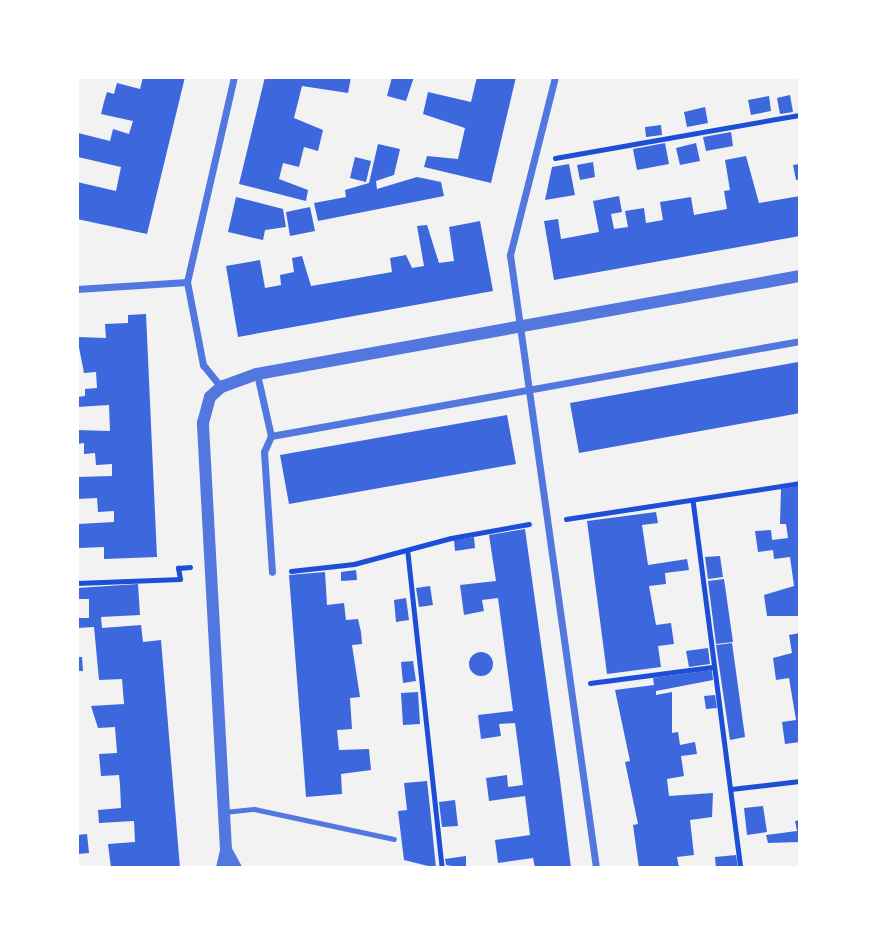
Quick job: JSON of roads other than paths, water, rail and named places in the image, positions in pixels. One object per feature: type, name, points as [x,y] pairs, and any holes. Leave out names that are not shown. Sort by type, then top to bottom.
[{"type":"street","points":[[221,387],[203,365],[187,282],[234,77]]},
{"type":"street","points":[[555,77],[510,256],[596,868]]},
{"type":"street","points":[[222,868],[226,850],[225,812],[203,423],[210,397],[221,387],[257,374],[800,276]]},
{"type":"street","points":[[77,289],[187,282]]},
{"type":"street","points":[[271,436],[800,341]]},
{"type":"street","points":[[257,374],[271,436],[264,452],[272,572]]},
{"type":"street","points":[[226,850],[236,868]]},
{"type":"lane","points":[[225,812],[254,809],[394,839]]}]
